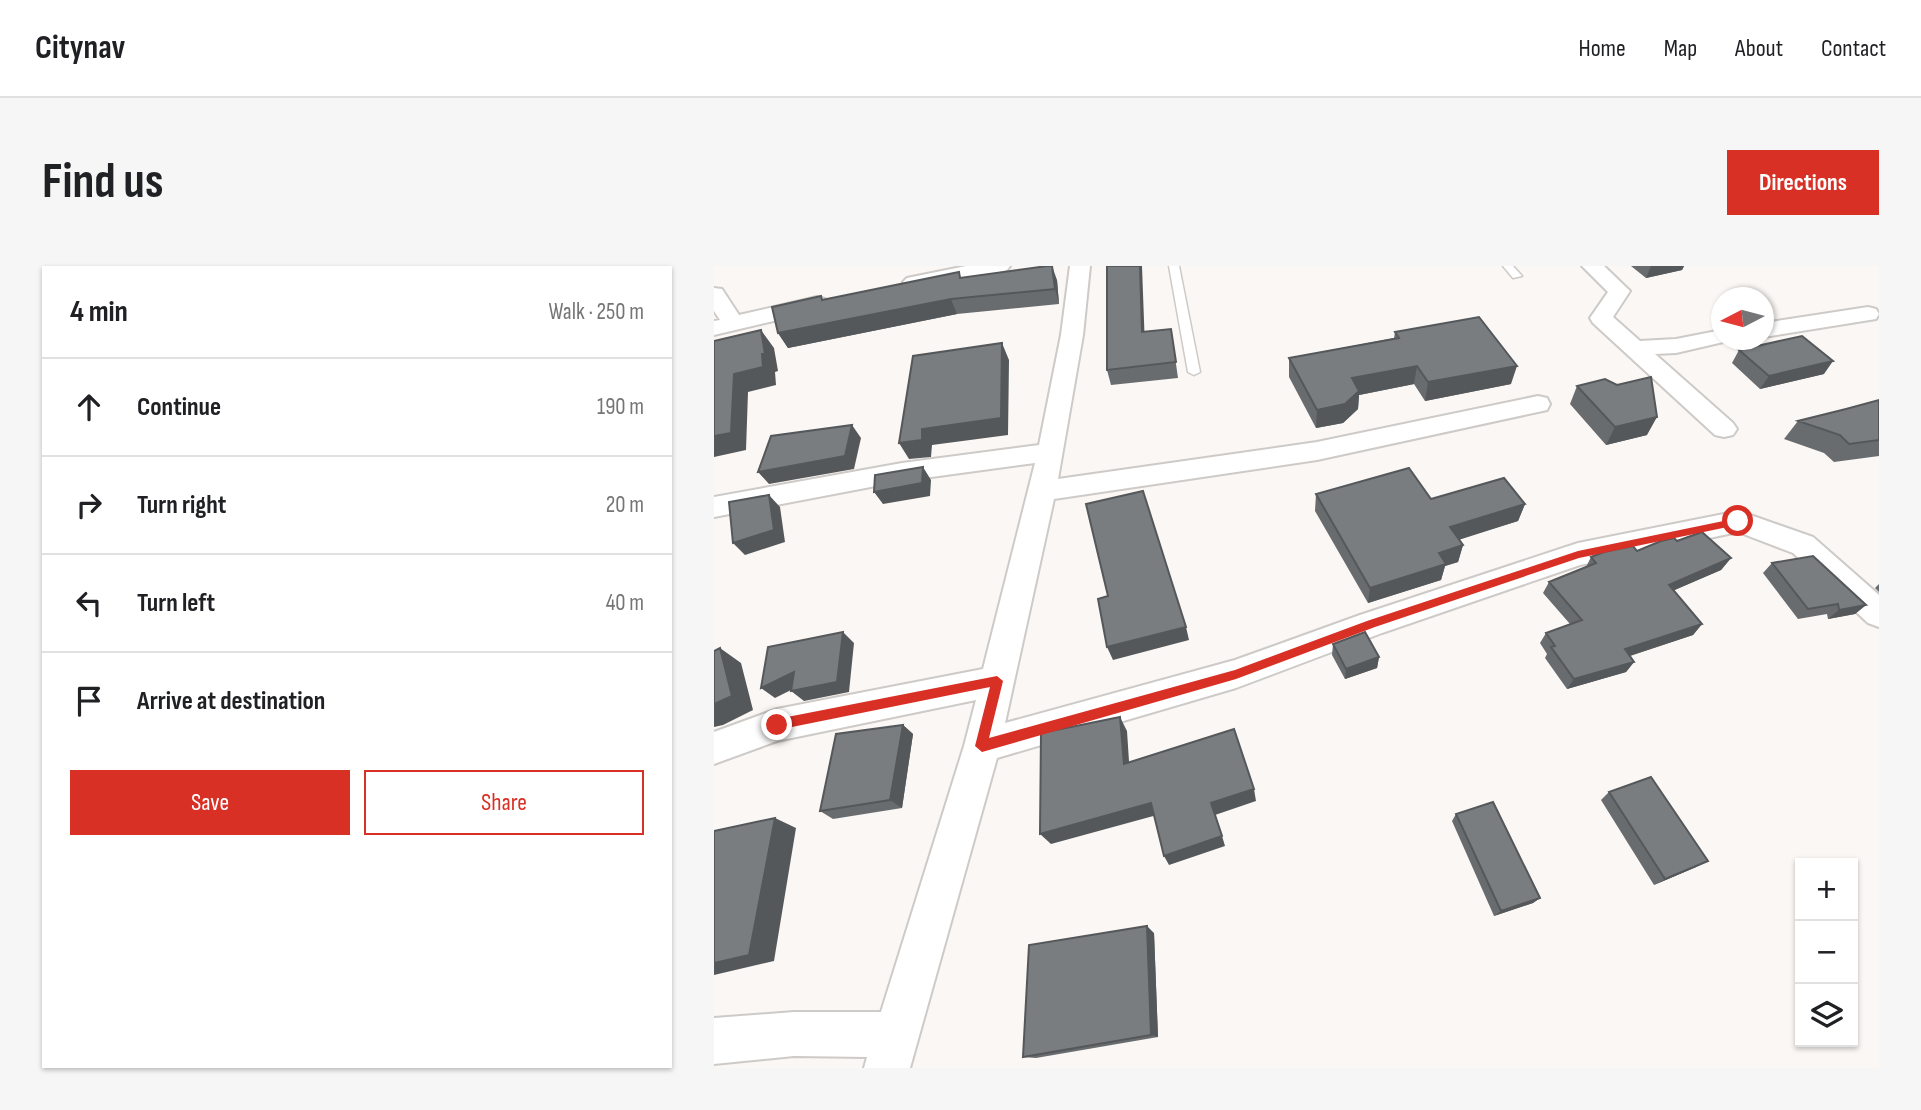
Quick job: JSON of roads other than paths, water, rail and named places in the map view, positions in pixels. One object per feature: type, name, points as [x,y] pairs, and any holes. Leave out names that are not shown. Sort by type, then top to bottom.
[{"type":"street","points":[[890,288],[1000,266]]},
{"type":"street","points":[[714,1041],[794,1034],[891,1051],[982,746],[1051,452],[1072,335],[1080,266]]},
{"type":"street","points":[[1592,266],[1619,291],[1601,318],[1724,429]]},
{"type":"street","points":[[714,294],[723,325],[838,299]]},
{"type":"street","points":[[1774,328],[1868,314]]},
{"type":"street","points":[[1634,348],[1676,346],[1711,339]]},
{"type":"street","points":[[1042,491],[1317,451],[1538,404]]},
{"type":"street","points":[[714,507],[902,472],[1051,452]]},
{"type":"street","points":[[982,746],[1236,674],[1371,624],[1578,554],[1738,521],[1803,545],[1879,614]]},
{"type":"street","points":[[714,748],[777,725],[997,681]]},
{"type":"lane","points":[[1174,266],[1194,372]]},
{"type":"lane","points":[[1508,266],[1517,276]]}]
